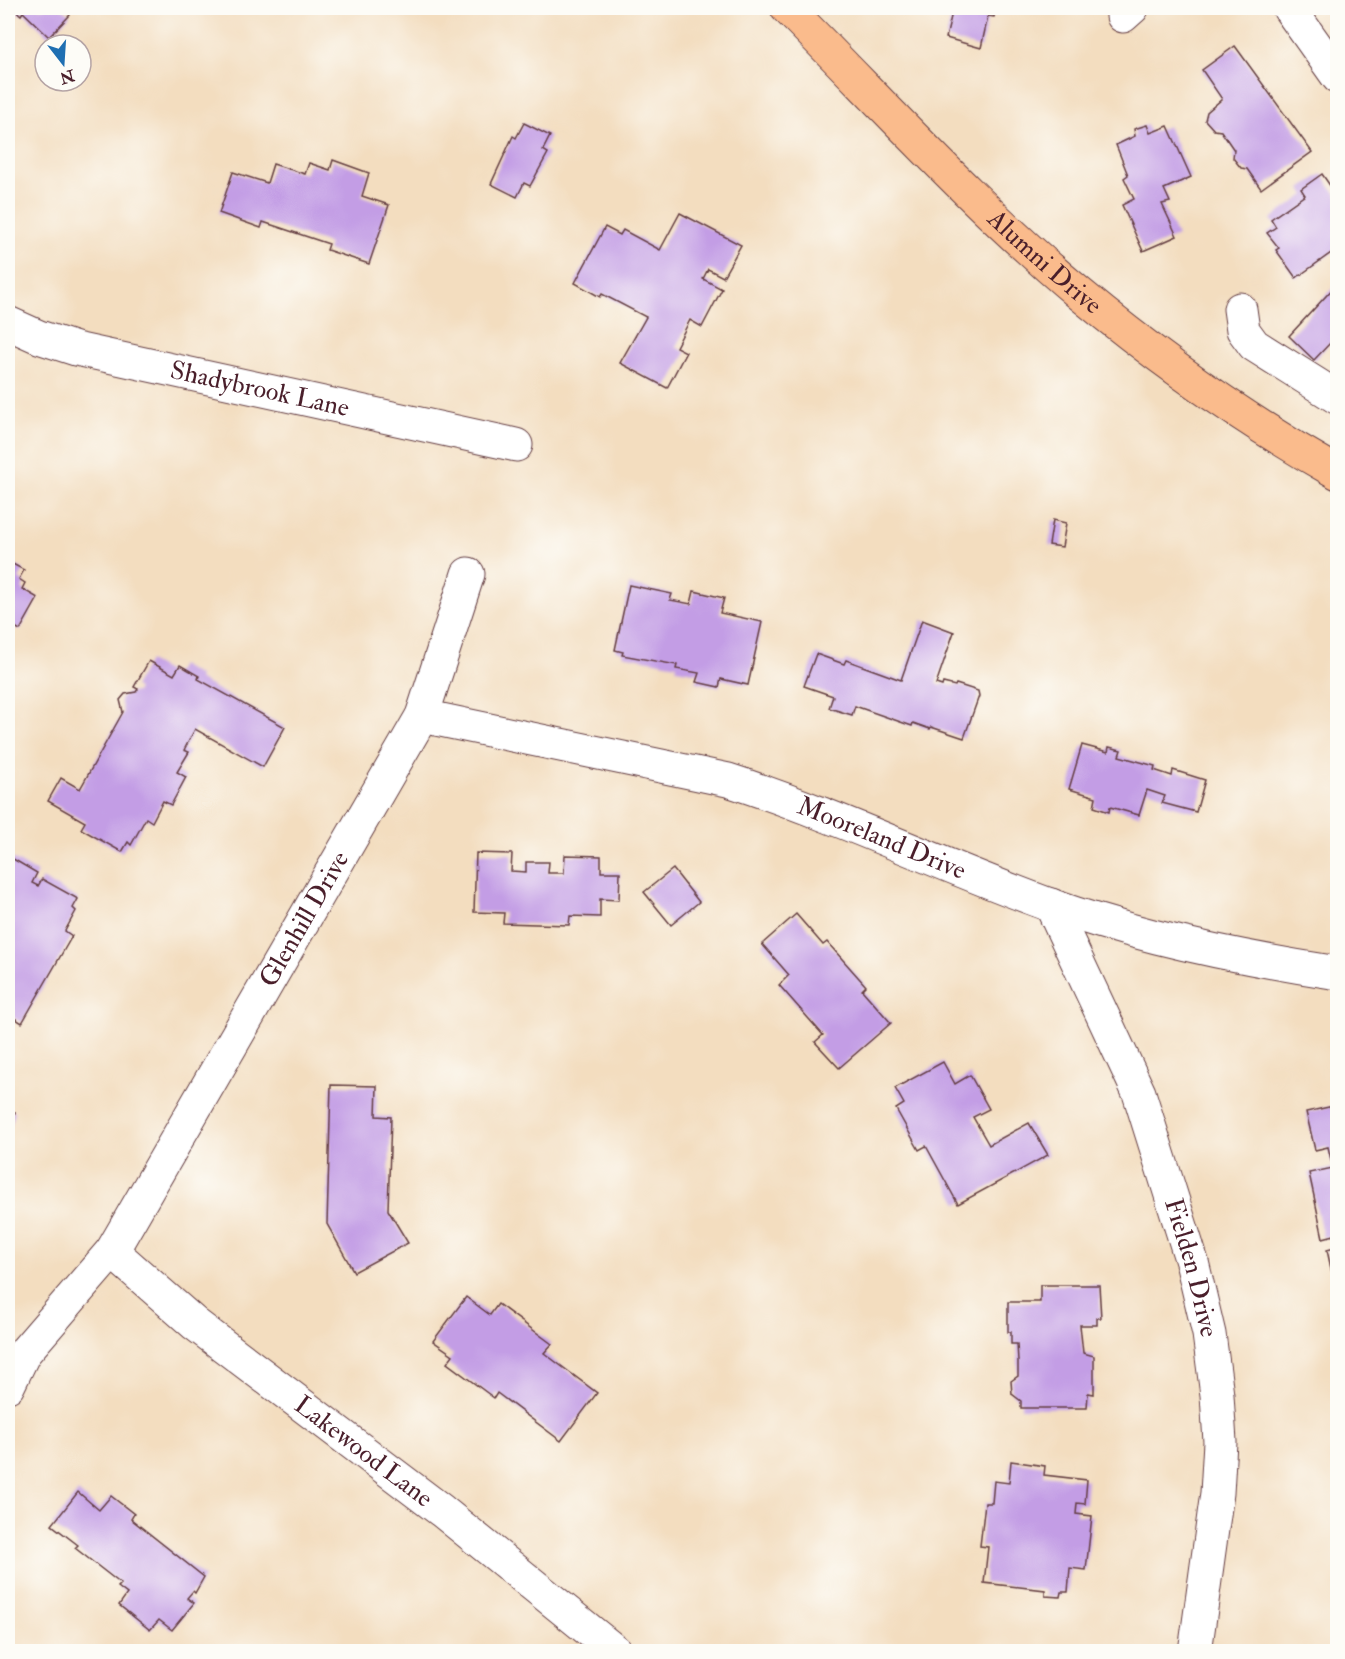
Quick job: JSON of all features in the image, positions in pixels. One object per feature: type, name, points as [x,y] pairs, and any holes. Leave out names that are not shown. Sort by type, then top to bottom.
[{"type":"main road","name":"Alumni Drive","points":[[788,8],[956,177],[1080,293],[1201,387],[1286,443],[1338,473]]},
{"type":"street","points":[[1289,8],[1338,77]]},
{"type":"street","points":[[1240,309],[1243,330],[1254,345],[1338,398]]},
{"type":"street","name":"Shadybrook Lane","points":[[8,323],[39,337],[76,349],[516,445]]},
{"type":"street","name":"Glenhill Drive","points":[[8,1386],[24,1353],[112,1251],[422,716],[468,574]]},
{"type":"street","name":"Mooreland Drive","points":[[422,716],[728,780],[775,795],[1051,905],[1118,927],[1183,943],[1338,973]]},
{"type":"street","name":"Fielden Drive","points":[[1051,905],[1139,1093],[1192,1262],[1209,1334],[1220,1442],[1217,1493],[1195,1652]]},
{"type":"street","name":"Lakewood Lane","points":[[112,1251],[195,1324],[442,1511],[616,1652]]},
{"type":"building","points":[[13,8],[62,8],[70,15],[53,33],[45,33],[23,12],[21,15]]},
{"type":"building","points":[[953,8],[996,8],[994,17],[988,16],[981,48],[946,38]]},
{"type":"building","points":[[1235,46],[1312,152],[1261,189],[1247,169],[1241,168],[1233,158],[1234,150],[1221,131],[1214,130],[1205,120],[1207,112],[1222,99],[1202,70]]},
{"type":"building","points":[[524,123],[550,136],[543,150],[548,153],[530,186],[524,183],[517,197],[491,184],[513,136],[516,138]]},
{"type":"building","points":[[1147,125],[1150,133],[1168,126],[1191,177],[1164,189],[1170,202],[1162,204],[1177,236],[1143,251],[1122,205],[1134,199],[1124,178],[1128,175],[1116,145],[1135,136],[1134,129]]},
{"type":"building","points":[[333,160],[369,173],[362,196],[389,205],[369,264],[327,250],[329,244],[263,222],[261,228],[219,213],[233,172],[267,183],[273,164],[305,174],[309,163],[330,170]]},
{"type":"building","points":[[1322,174],[1338,197],[1338,248],[1296,278],[1276,250],[1279,248],[1267,233],[1276,227],[1271,219],[1305,195],[1301,189]]},
{"type":"building","points":[[680,213],[741,245],[723,277],[708,269],[703,279],[722,289],[702,327],[690,320],[676,347],[686,352],[667,388],[620,363],[646,317],[602,294],[600,297],[575,283],[605,227],[620,235],[623,230],[660,250]]},
{"type":"building","points":[[1338,283],[1338,347],[1332,341],[1314,360],[1289,336]]},
{"type":"building","points":[[1053,520],[1066,523],[1062,547],[1049,545]]},
{"type":"building","points":[[9,562],[24,570],[19,579],[25,583],[22,589],[38,598],[20,630],[8,623]]},
{"type":"building","points":[[629,585],[672,594],[670,600],[691,604],[694,591],[724,598],[720,613],[762,622],[748,685],[721,679],[719,687],[696,682],[699,673],[676,669],[677,665],[622,655],[623,652],[615,650]]},
{"type":"building","points":[[922,620],[954,632],[936,684],[955,686],[956,684],[978,691],[979,696],[964,738],[931,727],[930,729],[913,723],[912,726],[855,706],[852,715],[829,708],[833,696],[804,686],[816,654],[844,664],[846,660],[901,680]]},
{"type":"building","points":[[149,661],[174,675],[180,665],[199,676],[198,679],[285,727],[263,767],[195,729],[184,750],[189,752],[177,772],[186,777],[171,805],[163,801],[152,822],[146,818],[131,845],[128,842],[122,852],[81,829],[85,822],[48,801],[61,778],[80,789],[123,712],[120,700],[125,694],[136,692],[138,689],[134,687]]},
{"type":"building","points":[[1082,745],[1108,752],[1109,747],[1121,750],[1119,756],[1155,766],[1154,770],[1172,776],[1173,770],[1205,780],[1196,812],[1162,803],[1165,796],[1147,790],[1139,815],[1110,807],[1109,812],[1094,807],[1096,797],[1069,789]]},
{"type":"building","points":[[476,853],[512,854],[511,871],[526,872],[526,862],[549,862],[548,873],[564,873],[565,855],[601,856],[601,872],[620,872],[619,900],[600,899],[600,917],[570,916],[569,925],[503,923],[504,913],[474,912]]},
{"type":"building","points":[[8,856],[37,873],[32,883],[38,886],[42,879],[78,899],[73,908],[76,911],[65,931],[72,936],[22,1023],[8,1014]]},
{"type":"building","points":[[673,869],[699,902],[671,925],[644,892]]},
{"type":"building","points":[[796,914],[823,945],[827,942],[866,986],[862,990],[891,1023],[839,1068],[815,1042],[823,1035],[779,985],[789,975],[762,944]]},
{"type":"building","points":[[943,1062],[955,1084],[970,1075],[989,1109],[973,1117],[989,1145],[1029,1123],[1048,1155],[958,1204],[926,1146],[919,1150],[896,1109],[904,1104],[895,1088]]},
{"type":"building","points":[[331,1085],[377,1086],[376,1116],[391,1117],[388,1210],[408,1243],[354,1272],[327,1224]]},
{"type":"building","points":[[1338,1105],[1338,1234],[1323,1238],[1309,1173],[1333,1168],[1328,1147],[1315,1150],[1306,1112]]},
{"type":"building","points":[[8,1110],[15,1112],[8,1136]]},
{"type":"building","points":[[1338,1247],[1338,1286],[1335,1287],[1327,1250]]},
{"type":"building","points":[[1040,1285],[1099,1285],[1101,1318],[1097,1318],[1097,1325],[1080,1325],[1083,1353],[1094,1356],[1094,1394],[1088,1393],[1087,1408],[1021,1408],[1021,1401],[1012,1394],[1011,1381],[1018,1376],[1018,1361],[1017,1344],[1011,1344],[1011,1332],[1008,1332],[1008,1302],[1040,1302]]},
{"type":"building","points":[[466,1297],[490,1315],[498,1304],[552,1344],[544,1353],[597,1393],[561,1441],[497,1393],[494,1398],[447,1363],[453,1355],[433,1341]]},
{"type":"building","points":[[1011,1461],[1045,1466],[1044,1475],[1087,1480],[1085,1504],[1077,1503],[1076,1514],[1092,1516],[1086,1570],[1070,1568],[1068,1592],[1061,1592],[1060,1597],[1045,1596],[1045,1590],[984,1583],[988,1547],[980,1546],[985,1503],[992,1503],[994,1481],[1009,1483]]},
{"type":"building","points":[[78,1492],[99,1510],[111,1496],[134,1514],[131,1519],[204,1577],[195,1593],[193,1591],[187,1598],[194,1603],[172,1630],[159,1620],[150,1630],[119,1605],[127,1594],[118,1587],[121,1584],[75,1548],[78,1545],[52,1525]]}]
